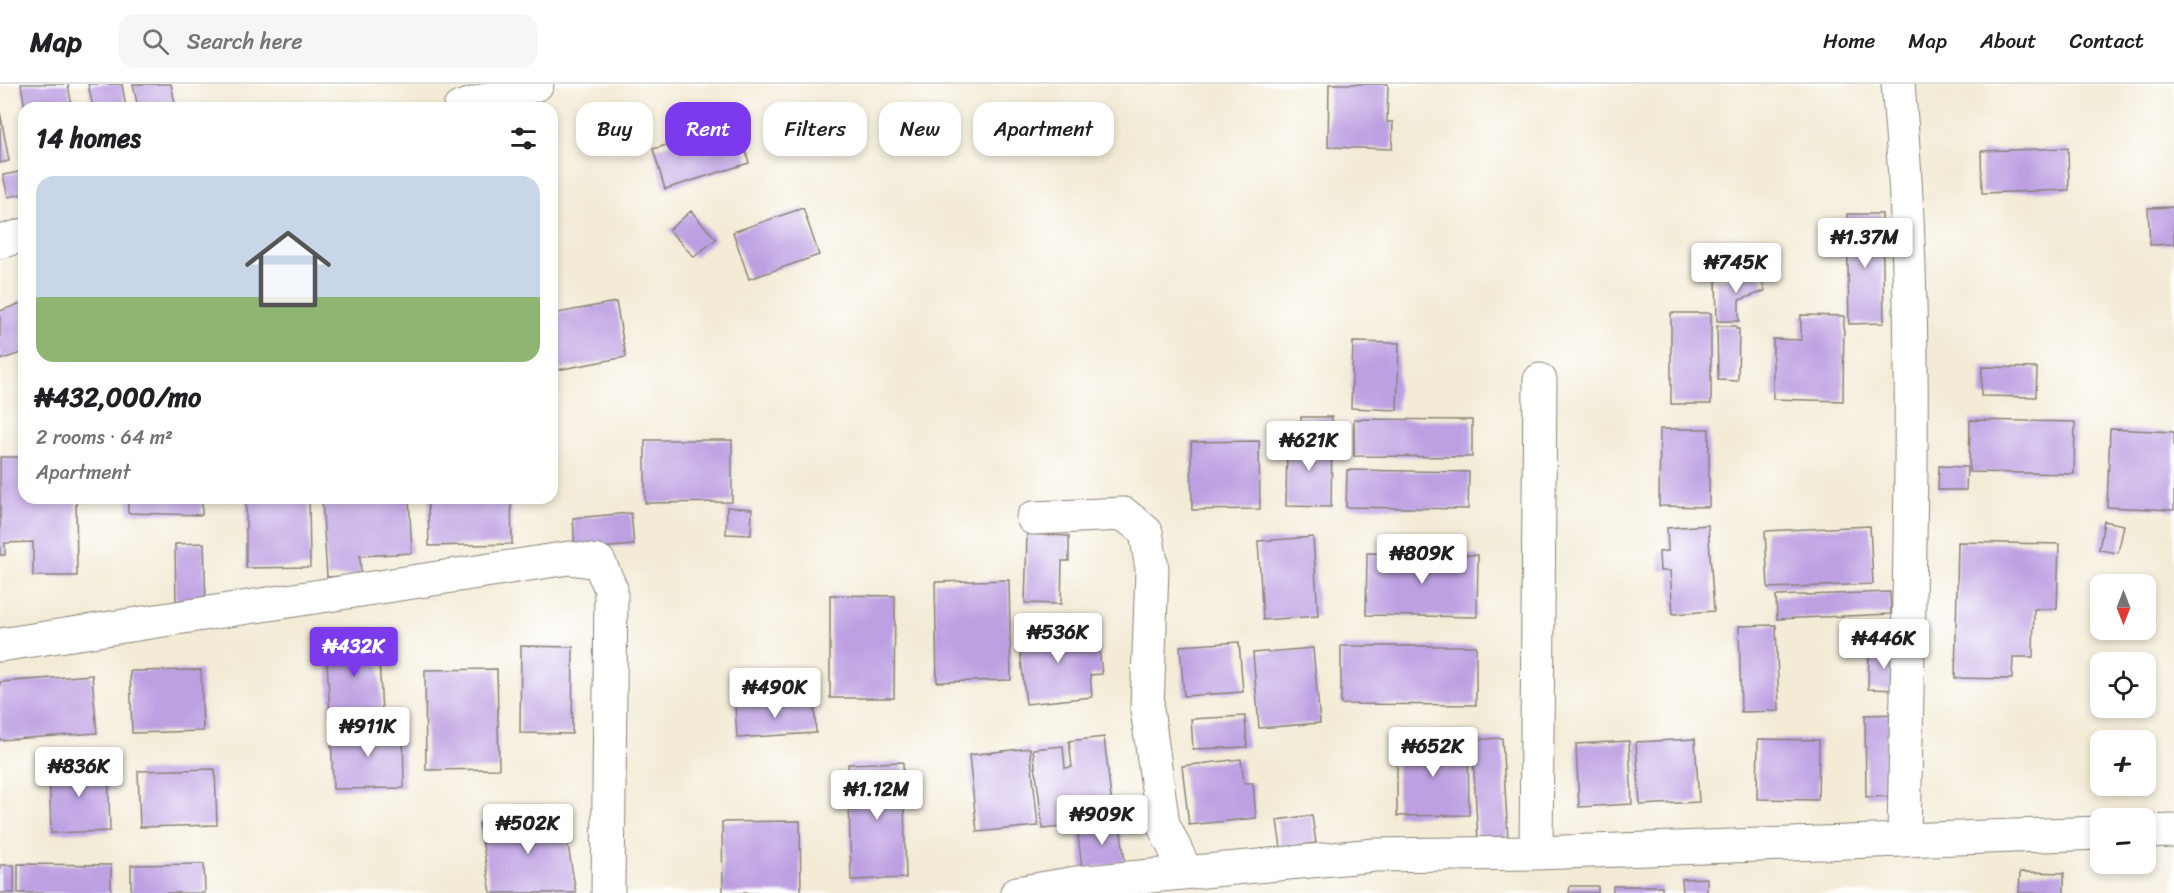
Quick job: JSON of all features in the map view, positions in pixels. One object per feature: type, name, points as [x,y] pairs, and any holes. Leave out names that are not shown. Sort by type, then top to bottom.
[{"type":"street","points":[[479,102],[537,84]]},
{"type":"street","points":[[1898,84],[1906,173],[1911,413],[1904,840]]},
{"type":"street","points":[[0,242],[18,237]]},
{"type":"street","points":[[1536,853],[1540,380]]},
{"type":"street","points":[[1033,518],[1124,514],[1146,532],[1152,569],[1147,709],[1163,824],[1186,872]]},
{"type":"street","points":[[0,645],[568,558],[599,562],[612,589],[608,893]]},
{"type":"street","points":[[2156,832],[2174,831]]},
{"type":"street","points":[[1017,893],[1076,888],[1186,872],[1375,855],[1536,853],[2090,833]]},
{"type":"building","points":[[21,84],[68,84],[71,102],[24,102]]},
{"type":"building","points":[[88,84],[122,84],[125,102],[92,102]]},
{"type":"building","points":[[133,84],[171,84],[175,102],[137,102]]},
{"type":"building","points":[[1329,84],[1388,84],[1387,122],[1393,122],[1392,149],[1328,147]]},
{"type":"building","points":[[0,112],[9,161],[0,163]]},
{"type":"building","points":[[665,145],[665,156],[747,156],[749,163],[665,189],[653,149]]},
{"type":"building","points":[[2068,148],[2069,190],[1982,193],[1981,151]]},
{"type":"building","points":[[18,172],[18,195],[8,197],[3,175]]},
{"type":"building","points":[[2174,207],[2174,244],[2150,245],[2148,208]]},
{"type":"building","points":[[803,208],[819,255],[749,279],[733,232]]},
{"type":"building","points":[[691,211],[716,239],[694,257],[669,230]]},
{"type":"building","points":[[1847,214],[1882,214],[1884,323],[1849,324]]},
{"type":"building","points":[[1758,270],[1765,291],[1739,300],[1739,321],[1717,321],[1716,279],[1731,279]]},
{"type":"building","points":[[616,302],[626,357],[558,370],[558,313]]},
{"type":"building","points":[[18,304],[18,354],[0,360],[0,311]]},
{"type":"building","points":[[1671,313],[1711,313],[1711,404],[1671,404]]},
{"type":"building","points":[[1801,315],[1844,316],[1843,401],[1773,399],[1773,339],[1801,340]]},
{"type":"building","points":[[1717,326],[1736,326],[1736,329],[1739,329],[1738,381],[1718,380]]},
{"type":"building","points":[[1353,342],[1399,343],[1397,410],[1351,408]]},
{"type":"building","points":[[1982,367],[2037,368],[2036,397],[1981,396]]},
{"type":"building","points":[[1301,417],[1332,417],[1332,434],[1302,435]]},
{"type":"building","points":[[1354,419],[1472,420],[1472,457],[1354,456]]},
{"type":"building","points":[[1970,420],[2075,422],[2074,474],[1969,472]]},
{"type":"building","points":[[1660,429],[1709,429],[1709,507],[1659,506]]},
{"type":"building","points":[[2110,429],[2174,432],[2174,510],[2107,507]]},
{"type":"building","points":[[1287,437],[1332,438],[1331,507],[1286,506]]},
{"type":"building","points":[[645,440],[732,440],[732,502],[645,503]]},
{"type":"building","points":[[1259,441],[1260,509],[1192,510],[1191,442]]},
{"type":"building","points":[[0,457],[18,457],[18,504],[76,504],[77,576],[33,576],[33,542],[5,543],[5,555],[0,555]]},
{"type":"building","points":[[1939,466],[1967,467],[1966,490],[1938,490]]},
{"type":"building","points":[[1347,470],[1469,472],[1468,509],[1346,507]]},
{"type":"building","points":[[128,504],[202,504],[202,515],[128,513]]},
{"type":"building","points":[[246,504],[309,504],[310,567],[246,568]]},
{"type":"building","points":[[322,504],[409,504],[412,553],[360,556],[361,575],[327,577]]},
{"type":"building","points":[[428,504],[511,504],[512,544],[429,546]]},
{"type":"building","points":[[727,507],[752,509],[751,535],[726,534]]},
{"type":"building","points":[[631,513],[634,545],[575,550],[573,518]]},
{"type":"building","points":[[2104,521],[2124,525],[2118,553],[2099,550]]},
{"type":"building","points":[[1708,525],[1714,611],[1673,614],[1670,571],[1660,571],[1659,552],[1668,551],[1667,528]]},
{"type":"building","points":[[1870,526],[1873,584],[1768,588],[1765,531]]},
{"type":"building","points":[[1027,534],[1069,536],[1069,561],[1062,561],[1061,604],[1025,603]]},
{"type":"building","points":[[1313,537],[1318,616],[1263,620],[1258,541]]},
{"type":"building","points":[[1958,542],[2059,544],[2057,609],[2034,609],[2033,657],[2013,657],[2012,679],[1955,678]]},
{"type":"building","points":[[204,543],[206,604],[176,606],[175,544]]},
{"type":"building","points":[[1367,553],[1478,555],[1477,617],[1366,615]]},
{"type":"building","points":[[1009,580],[1011,680],[937,682],[935,582]]},
{"type":"building","points":[[1890,592],[1891,614],[1777,619],[1776,596]]},
{"type":"building","points":[[830,595],[895,596],[894,698],[830,698]]},
{"type":"building","points":[[1084,625],[1086,641],[1098,639],[1102,674],[1090,675],[1092,697],[1026,704],[1018,631]]},
{"type":"building","points":[[1776,625],[1779,711],[1741,712],[1739,626]]},
{"type":"building","points":[[378,641],[382,712],[330,715],[326,644]]},
{"type":"building","points":[[1239,642],[1243,692],[1184,696],[1180,646]]},
{"type":"building","points":[[521,646],[573,647],[572,734],[520,733]]},
{"type":"building","points":[[1341,646],[1476,646],[1476,705],[1341,704]]},
{"type":"building","points":[[1313,648],[1320,723],[1259,728],[1253,653]]},
{"type":"building","points":[[1869,651],[1900,652],[1899,690],[1868,689]]},
{"type":"building","points":[[497,669],[499,769],[426,770],[425,670]]},
{"type":"building","points":[[201,670],[203,731],[132,733],[130,671]]},
{"type":"building","points":[[92,675],[97,733],[0,740],[0,682]]},
{"type":"building","points":[[814,701],[816,733],[737,738],[735,705]]},
{"type":"building","points":[[1899,714],[1901,796],[1866,797],[1865,715]]},
{"type":"building","points":[[1245,716],[1247,747],[1193,749],[1191,719]]},
{"type":"building","points":[[403,727],[404,788],[333,789],[331,729]]},
{"type":"building","points":[[1104,737],[1113,815],[1088,818],[1090,824],[1043,829],[1033,749],[1063,746],[1065,768],[1072,767],[1069,741]]},
{"type":"building","points":[[1502,738],[1508,838],[1478,840],[1472,740]]},
{"type":"building","points":[[1468,739],[1469,815],[1397,816],[1397,740]]},
{"type":"building","points":[[1695,739],[1699,802],[1640,805],[1636,742]]},
{"type":"building","points":[[1758,739],[1819,740],[1818,800],[1757,799]]},
{"type":"building","points":[[1629,741],[1632,804],[1579,807],[1576,744]]},
{"type":"building","points":[[1030,748],[1038,826],[977,832],[969,755]]},
{"type":"building","points":[[1241,759],[1244,783],[1253,783],[1256,818],[1189,825],[1182,766]]},
{"type":"building","points":[[903,762],[906,878],[851,880],[848,764]]},
{"type":"building","points":[[108,764],[110,831],[51,833],[49,765]]},
{"type":"building","points":[[215,769],[217,825],[140,827],[138,771]]},
{"type":"building","points":[[562,810],[576,893],[491,893],[479,823]]},
{"type":"building","points":[[1312,815],[1316,843],[1281,848],[1277,820]]},
{"type":"building","points":[[1119,819],[1125,862],[1082,869],[1078,835],[1096,832],[1095,823]]},
{"type":"building","points":[[800,821],[801,893],[723,893],[722,822]]},
{"type":"building","points":[[18,864],[111,865],[111,893],[18,893]]},
{"type":"building","points":[[204,864],[205,893],[131,893],[131,865]]},
{"type":"building","points":[[0,865],[14,865],[14,893],[0,893]]},
{"type":"building","points":[[2020,872],[2064,873],[2064,893],[2019,893]]},
{"type":"building","points":[[1707,878],[1707,893],[1683,893],[1682,879]]},
{"type":"building","points":[[1570,886],[1598,886],[1598,893],[1569,893]]},
{"type":"building","points":[[1613,886],[1662,886],[1662,893],[1613,893]]}]
